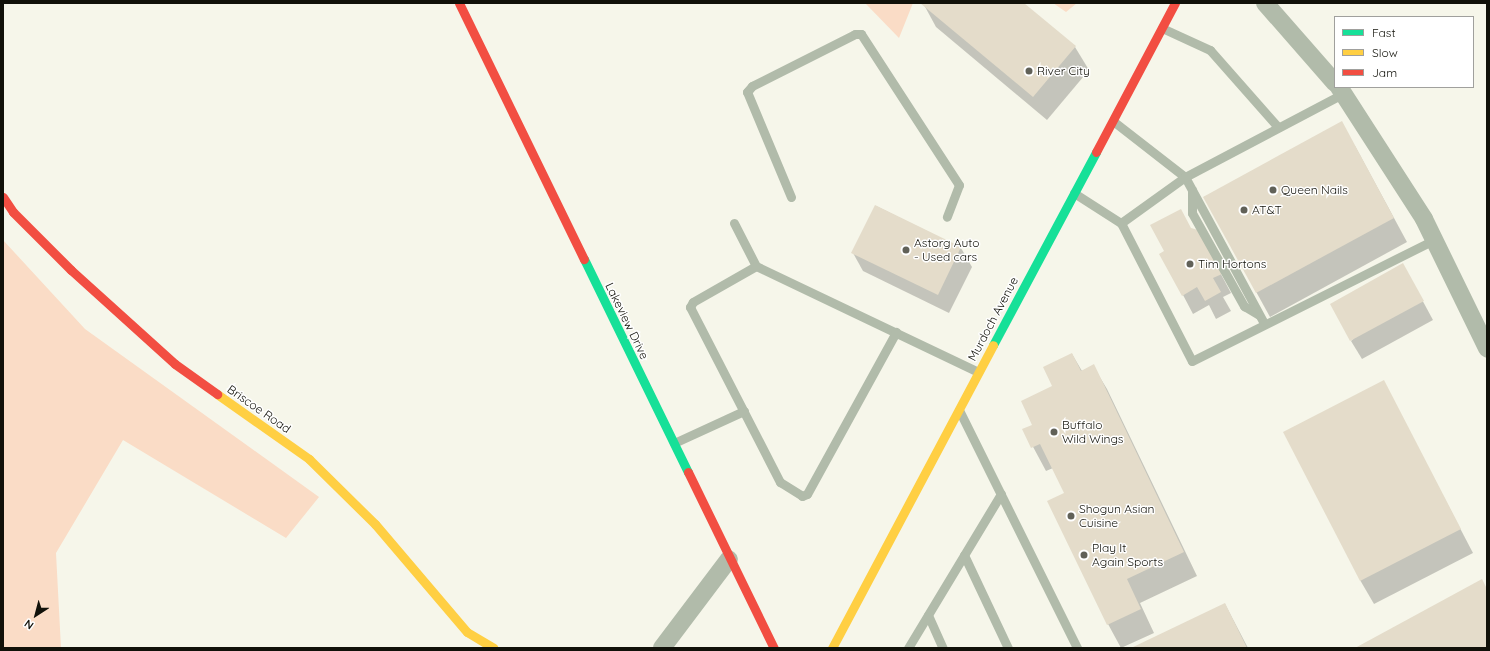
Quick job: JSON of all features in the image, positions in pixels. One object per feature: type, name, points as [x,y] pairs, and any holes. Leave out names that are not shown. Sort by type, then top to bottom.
[{"type":"street","name":"Lakeview Drive","points":[[459,3],[729,559],[774,648]]},
{"type":"street","name":"Murdoch Avenue","points":[[832,648],[1176,3]]},
{"type":"street","points":[[1265,3],[1334,82]]},
{"type":"street","points":[[1339,88],[1424,220],[1487,348]]},
{"type":"street","name":"Briscoe Road","points":[[3,197],[13,212],[71,270],[174,364],[309,459],[375,524],[468,632],[494,648]]},
{"type":"street","points":[[662,648],[729,559]]},
{"type":"lane","points":[[1162,28],[1210,50],[1278,127]]},
{"type":"lane","points":[[791,197],[747,92],[752,86],[855,34],[861,34],[959,186],[947,217]]},
{"type":"lane","points":[[1121,223],[1185,176],[1278,127],[1339,88]]},
{"type":"lane","points":[[1113,121],[1185,176],[1262,319]]},
{"type":"lane","points":[[1074,193],[1121,223],[1192,361],[1262,319],[1434,240]]},
{"type":"lane","points":[[734,223],[756,266],[978,372]]},
{"type":"lane","points":[[756,266],[693,302],[690,307],[780,482],[802,496],[807,494],[896,332]]},
{"type":"lane","points":[[959,409],[1076,648]]},
{"type":"lane","points":[[673,444],[744,412]]},
{"type":"lane","points":[[908,648],[1001,494]]},
{"type":"lane","points":[[964,555],[1008,648]]},
{"type":"lane","points":[[928,615],[943,648]]},
{"type":"shaded area","points":[[865,3],[913,3],[899,38]]},
{"type":"shaded area","points":[[1053,3],[1077,3],[1066,12]]},
{"type":"shaded area","points":[[3,240],[85,329],[319,497],[286,538],[123,440],[56,553],[61,648],[3,648]]},
{"type":"building","name":"River City","points":[[920,3],[1024,3],[1076,46],[1033,97]]},
{"type":"building","points":[[1342,121],[1394,218],[1256,293],[1203,197]]},
{"type":"building","name":"Astorg Auto - Used cars","points":[[875,205],[961,247],[938,295],[851,253]]},
{"type":"building","name":"Tim Hortons","points":[[1181,209],[1191,228],[1198,230],[1222,274],[1213,278],[1221,292],[1205,301],[1197,287],[1182,296],[1159,254],[1164,251],[1150,225]]},
{"type":"building","points":[[1403,263],[1424,301],[1350,341],[1330,304]]},
{"type":"building","points":[[1072,353],[1081,371],[1094,364],[1184,552],[1127,579],[1141,609],[1107,625],[1047,501],[1064,493],[1040,444],[1031,448],[1022,429],[1032,425],[1021,401],[1052,386],[1043,367]]},
{"type":"building","points":[[1384,380],[1461,529],[1360,581],[1283,432]]},
{"type":"building","points":[[1482,579],[1487,589],[1487,648],[1355,648]]},
{"type":"building","points":[[1225,603],[1247,648],[1131,648]]},
{"type":"traffic: fast","points":[[993,345],[1096,152]]},
{"type":"traffic: fast","points":[[584,259],[688,472]]},
{"type":"traffic: slow","points":[[832,648],[993,345]]},
{"type":"traffic: slow","points":[[217,394],[309,459],[375,524],[467,632],[494,648]]},
{"type":"traffic: jam","points":[[459,3],[584,259]]},
{"type":"traffic: jam","points":[[1096,152],[1175,3]]},
{"type":"traffic: jam","points":[[3,197],[13,212],[71,270],[175,364],[217,394]]},
{"type":"traffic: jam","points":[[688,472],[774,648]]},
{"type":"place","name":"River City","points":[[1029,71]]},
{"type":"place","name":"Queen Nails","points":[[1273,190]]},
{"type":"place","name":"AT&T","points":[[1244,210]]},
{"type":"place","name":"Astorg Auto - Used cars","points":[[906,250]]},
{"type":"place","name":"Tim Hortons","points":[[1190,264]]},
{"type":"place","name":"Buffalo Wild Wings","points":[[1054,432]]},
{"type":"place","name":"Shogun Asian Cuisine","points":[[1071,516]]},
{"type":"place","name":"Play It Again Sports","points":[[1084,555]]}]
